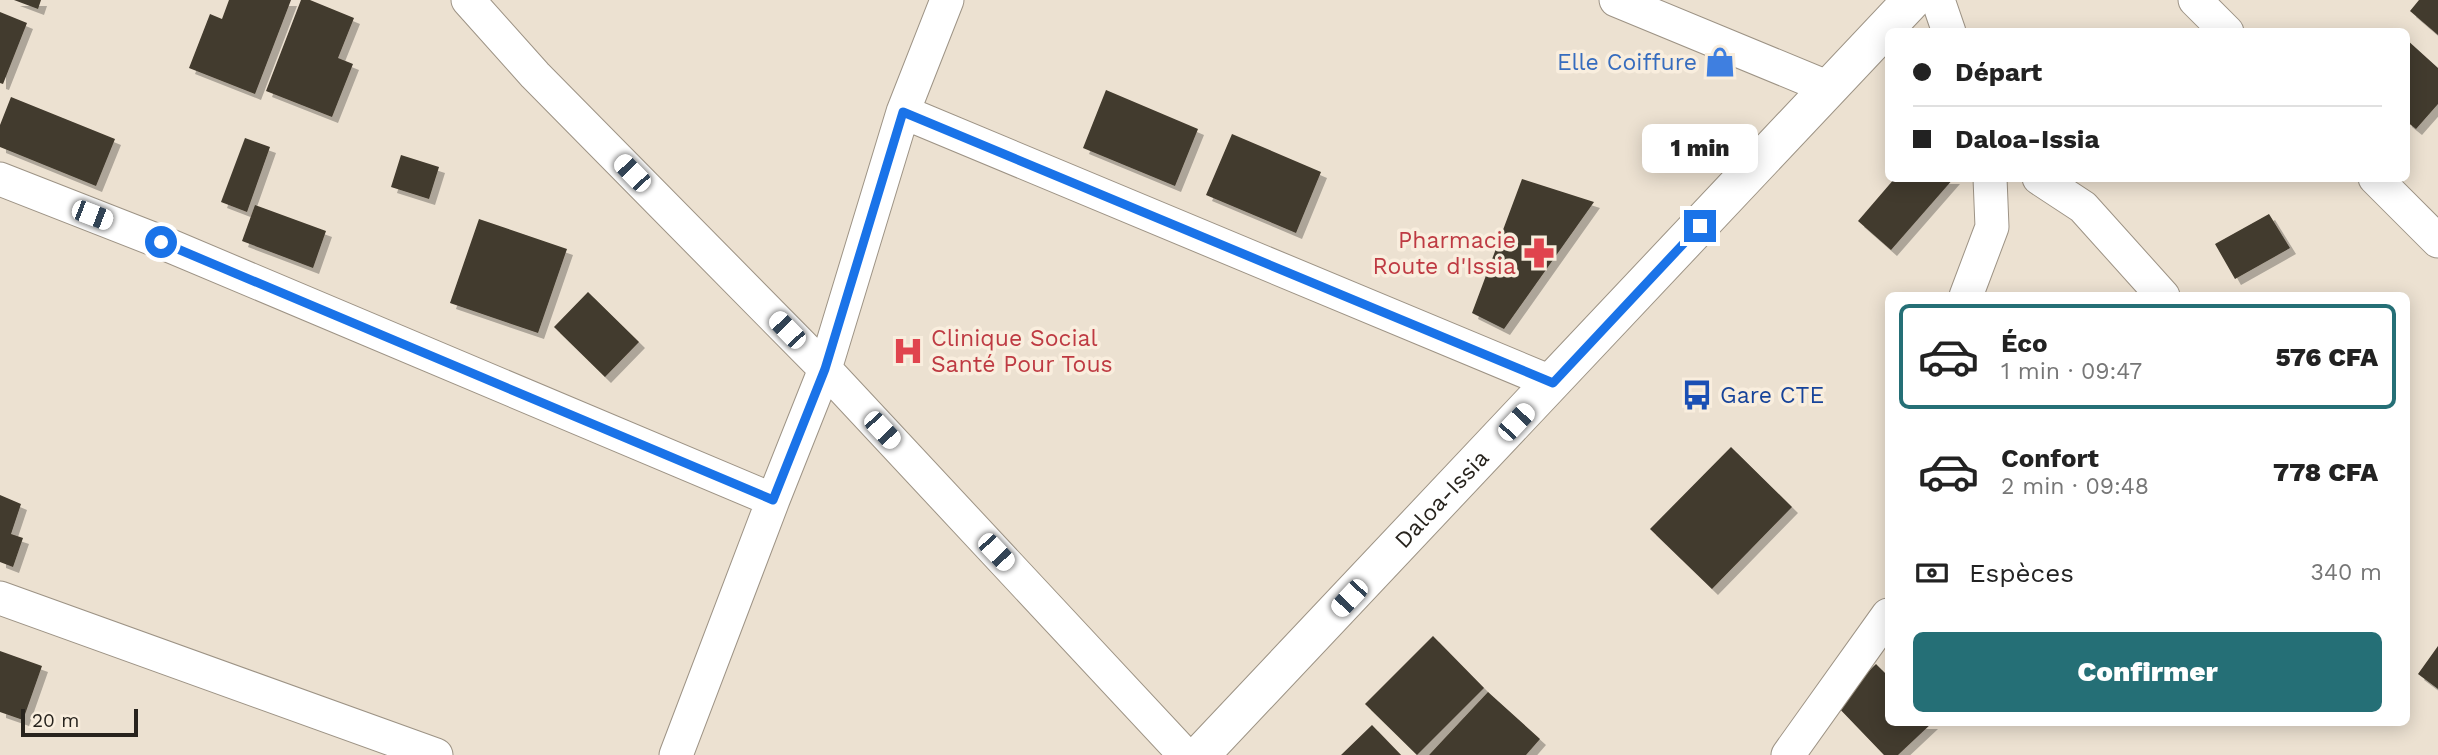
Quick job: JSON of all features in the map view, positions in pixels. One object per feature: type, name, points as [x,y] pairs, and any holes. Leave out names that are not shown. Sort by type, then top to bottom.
[{"type":"main road","name":"Daloa-Issia","points":[[1886,28],[1912,0]]},
{"type":"main road","name":"Daloa-Issia","points":[[1200,755],[1885,29]]},
{"type":"street","points":[[468,0],[536,75],[825,369],[1185,755]]},
{"type":"street","points":[[676,755],[825,369],[903,112],[947,0]]},
{"type":"street","points":[[1616,0],[1829,88]]},
{"type":"street","points":[[1938,0],[1948,28]]},
{"type":"street","points":[[2195,0],[2223,28]]},
{"type":"street","points":[[903,112],[1553,383]]},
{"type":"street","points":[[0,178],[161,242],[773,500]]},
{"type":"street","points":[[1968,292],[1992,227],[1990,182]]},
{"type":"street","points":[[2045,182],[2083,207],[2156,292]]},
{"type":"street","points":[[2379,182],[2438,242]]},
{"type":"street","points":[[0,598],[436,755]]},
{"type":"street","points":[[1788,755],[1885,619]]},
{"type":"building","points":[[14,0],[41,0],[38,9]]},
{"type":"building","points":[[229,0],[291,0],[255,94],[189,68],[210,14],[222,19]]},
{"type":"building","points":[[301,0],[310,0],[354,18],[338,58],[353,64],[332,117],[266,91]]},
{"type":"building","points":[[2419,0],[2438,0],[2438,35],[2410,11]]},
{"type":"building","points":[[0,12],[27,23],[3,84],[0,83]]},
{"type":"building","points":[[2410,43],[2438,68],[2438,104],[2416,129],[2410,124]]},
{"type":"building","points":[[1106,90],[1198,129],[1175,186],[1083,148]]},
{"type":"building","points":[[11,97],[115,139],[96,186],[0,147],[0,125]]},
{"type":"building","points":[[1232,134],[1321,172],[1296,233],[1206,195]]},
{"type":"building","points":[[245,138],[270,147],[247,212],[221,202]]},
{"type":"building","points":[[401,155],[439,167],[429,199],[391,187]]},
{"type":"building","points":[[1522,179],[1594,202],[1504,329],[1472,313]]},
{"type":"building","points":[[1892,182],[1950,182],[1891,250],[1858,221]]},
{"type":"building","points":[[255,205],[326,231],[313,268],[242,241]]},
{"type":"building","points":[[2269,214],[2290,248],[2235,279],[2215,244]]},
{"type":"building","points":[[479,219],[567,249],[538,333],[450,303]]},
{"type":"building","points":[[588,292],[639,342],[605,377],[554,327]]},
{"type":"building","points":[[1731,447],[1792,507],[1712,589],[1650,529]]},
{"type":"building","points":[[0,495],[21,504],[11,534],[23,538],[13,567],[0,562]]},
{"type":"building","points":[[1433,636],[1484,688],[1417,755],[1365,704]]},
{"type":"building","points":[[2438,646],[2438,689],[2418,674]]},
{"type":"building","points":[[0,651],[42,666],[23,720],[0,712]]},
{"type":"building","points":[[1876,664],[1885,673],[1885,726],[1929,726],[1898,755],[1884,755],[1835,704]]},
{"type":"building","points":[[1488,692],[1540,739],[1526,755],[1429,755]]},
{"type":"building","points":[[1372,725],[1401,755],[1341,755]]},
{"type":"place","name":"Elle Coiffure","points":[[1720,62]]},
{"type":"place","name":"Pharmacie Route d'Issia","points":[[1539,253]]},
{"type":"place","name":"Clinique Social Santé Pour Tous","points":[[908,351]]},
{"type":"place","name":"Gare CTE","points":[[1697,395]]},
{"type":"route","points":[[161,242],[773,500],[825,369],[903,112],[1553,383],[1700,226]]}]
